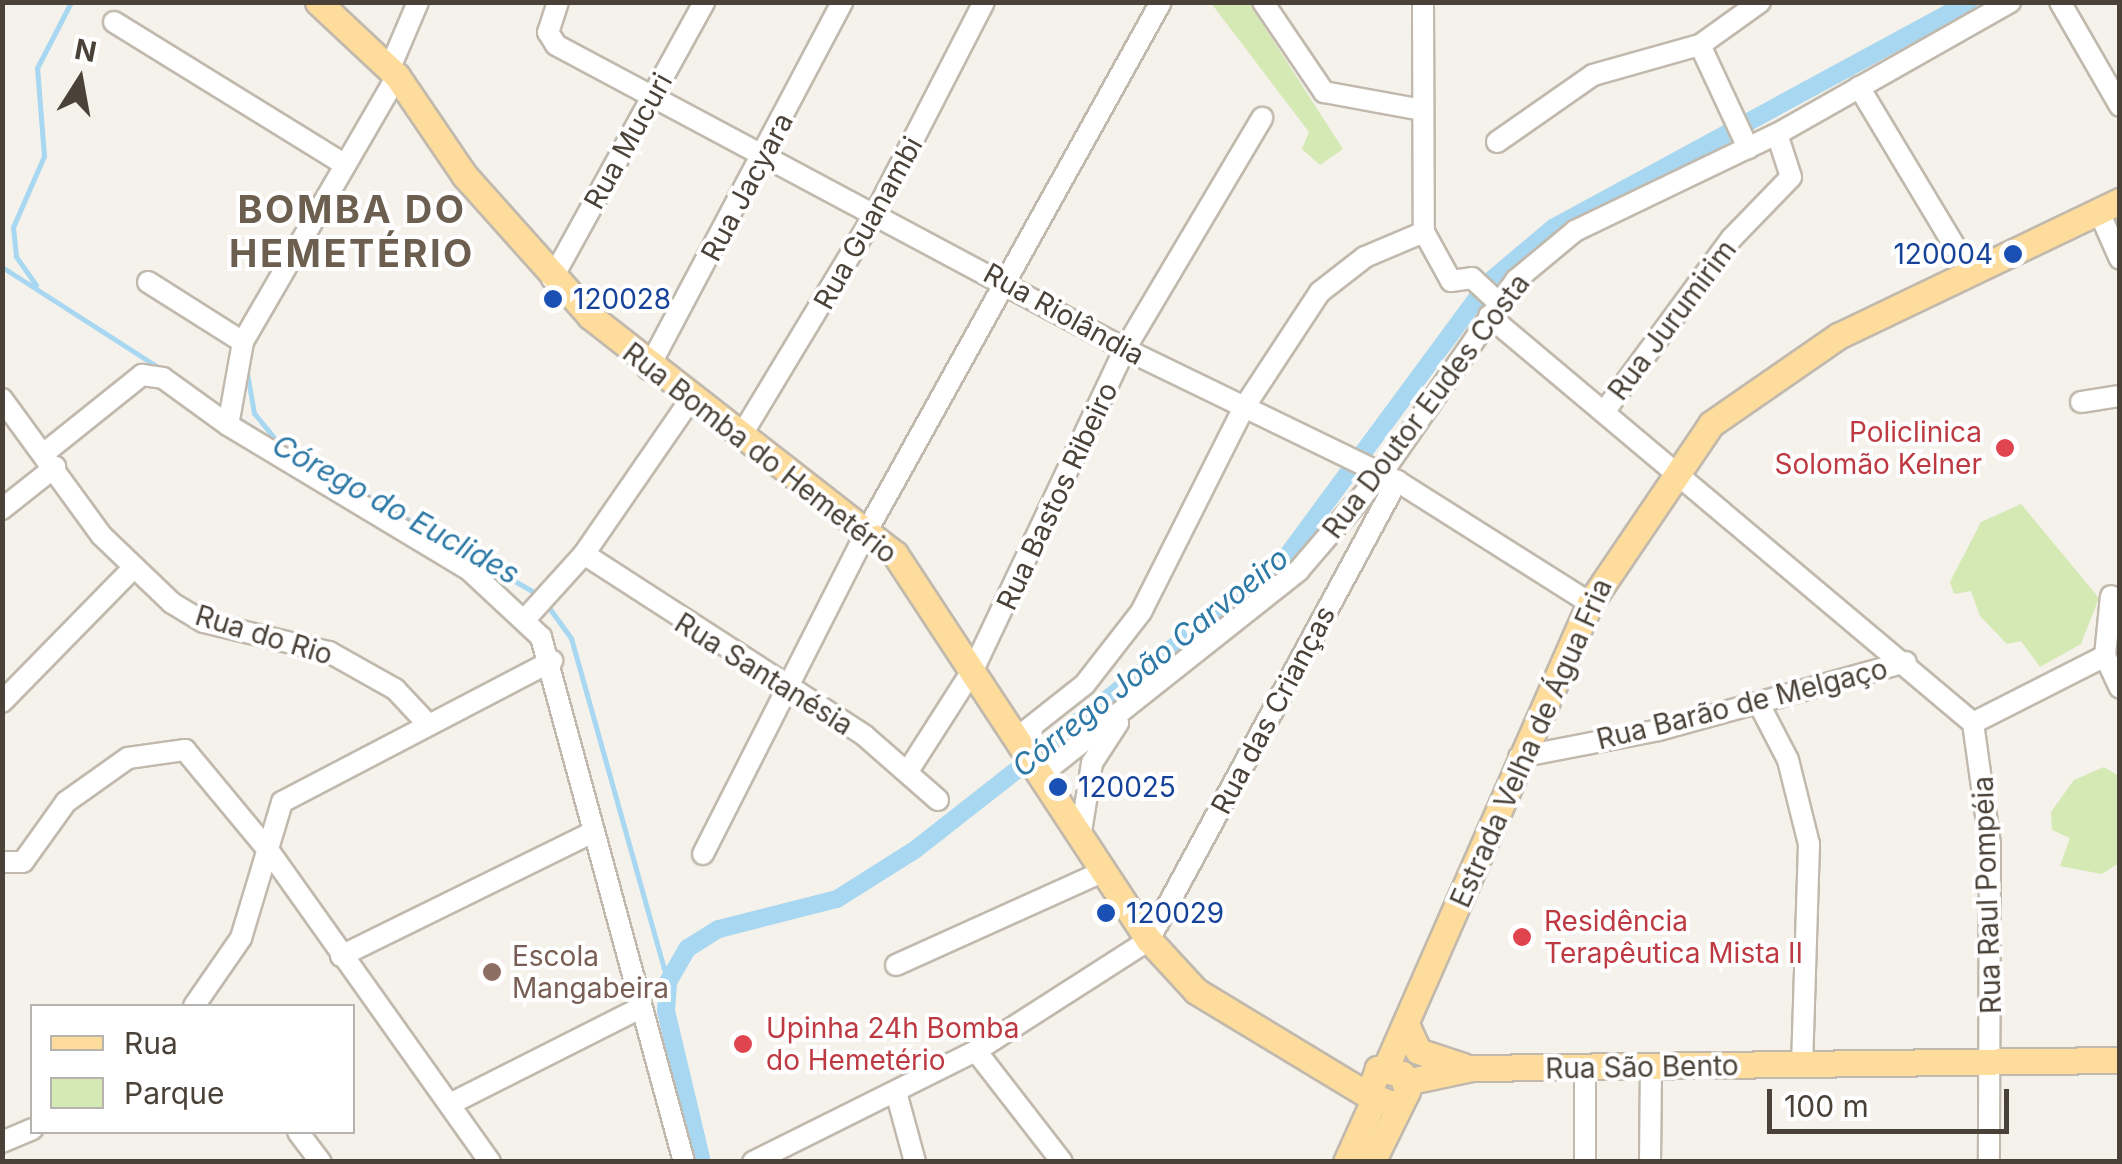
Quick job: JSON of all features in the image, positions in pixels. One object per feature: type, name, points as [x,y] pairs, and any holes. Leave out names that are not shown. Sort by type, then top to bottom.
[{"type":"main road","name":"Rua Bomba do Hemetério","points":[[318,2],[393,72],[552,279],[648,369],[868,529],[914,578],[1149,940],[1196,991],[1294,1052],[1383,1087]]},
{"type":"main road","name":"Estrada Velha de Água Fria","points":[[1346,1162],[1383,1087],[1519,757],[1590,603],[1670,473],[1767,376],[1968,270],[2109,207]]},
{"type":"main road","points":[[1407,1026],[1418,1051],[1472,1068]]},
{"type":"main road","name":"Rua São Bento","points":[[1383,1087],[1472,1068],[1802,1065],[1992,1058],[2120,1060]]},
{"type":"main road","name":"Estrada Velha de Água Fria","points":[[1372,1162],[1383,1087]]},
{"type":"street","points":[[227,418],[242,342],[393,72],[418,2]]},
{"type":"street","name":"Rua Mucuri","points":[[552,279],[704,2]]},
{"type":"street","name":"Rua Jacyara","points":[[648,369],[764,158],[842,2]]},
{"type":"street","name":"Rua Guanambi","points":[[741,436],[874,214],[984,2]]},
{"type":"street","points":[[704,854],[784,687],[868,529],[1161,2]]},
{"type":"street","points":[[1264,2],[1324,92],[1417,109]]},
{"type":"street","points":[[1423,2],[1417,109],[1424,232],[1450,280],[1488,298],[1670,473],[1906,662],[1973,723],[2105,656]]},
{"type":"street","points":[[1497,142],[1593,75],[1700,45],[1760,2]]},
{"type":"street","name":"Rua Doutor Eudes Costa","points":[[1029,756],[1131,704],[1299,570],[1381,473],[1488,298],[1575,231],[1746,144],[1777,134],[2010,2]]},
{"type":"street","points":[[2060,2],[2120,106]]},
{"type":"street","name":"Rua Riolândia","points":[[554,12],[556,45],[1126,349],[1381,473],[1590,603]]},
{"type":"street","points":[[114,22],[340,161]]},
{"type":"street","points":[[1700,45],[1732,121],[1746,144]]},
{"type":"street","points":[[1858,87],[1968,270]]},
{"type":"street","name":"Rua Bastos Ribeiro","points":[[910,768],[974,668],[1126,349],[1262,118]]},
{"type":"street","name":"Rua Jurumirim","points":[[1604,412],[1730,239],[1773,201],[1792,174],[1777,134]]},
{"type":"street","points":[[2109,207],[2120,259]]},
{"type":"street","points":[[1029,756],[1142,612],[1243,409],[1320,292],[1366,257],[1424,232]]},
{"type":"street","points":[[148,282],[242,342]]},
{"type":"street","points":[[2,509],[142,375],[163,378],[269,449],[532,611],[552,661],[593,832],[684,1162]]},
{"type":"street","points":[[2080,402],[2120,396]]},
{"type":"street","name":"Rua do Rio","points":[[2,399],[134,568],[204,622],[370,672],[424,720]]},
{"type":"street","points":[[532,611],[584,554],[691,400]]},
{"type":"street","name":"Rua das Crianças","points":[[1149,940],[1381,473]]},
{"type":"street","name":"Rua Santanésia","points":[[584,554],[910,768],[938,800]]},
{"type":"street","points":[[2,702],[134,568]]},
{"type":"street","points":[[2111,596],[2105,656],[2120,688]]},
{"type":"street","points":[[195,1004],[241,938],[282,802],[424,720],[552,661]]},
{"type":"street","name":"Rua Barão de Melgaço","points":[[1519,757],[1759,704],[1906,662]]},
{"type":"street","points":[[1081,832],[1092,763],[1131,704]]},
{"type":"street","points":[[1759,704],[1788,760],[1807,831],[1802,1065]]},
{"type":"street","name":"Rua Raul Pompéia","points":[[1973,723],[1988,786],[1992,1058],[1989,1162]]},
{"type":"street","points":[[2,862],[23,862],[66,802],[103,775],[171,748],[185,750],[269,851],[490,1162]]},
{"type":"street","points":[[341,956],[593,832]]},
{"type":"street","points":[[896,965],[1104,871]]},
{"type":"street","points":[[753,1162],[976,1051],[1149,940]]},
{"type":"street","points":[[450,1104],[640,1008]]},
{"type":"street","points":[[976,1051],[1062,1162]]},
{"type":"street","points":[[1650,1162],[1651,1066]]},
{"type":"street","points":[[1585,1067],[1586,1162]]},
{"type":"street","points":[[896,1092],[915,1162]]},
{"type":"street","points":[[2,1142],[30,1130]]},
{"type":"street","points":[[300,1134],[321,1162]]},
{"type":"green space","points":[[1211,3],[1249,3],[1343,149],[1320,165],[1302,149],[1309,132]]},
{"type":"green space","points":[[2021,504],[2099,598],[2081,644],[2040,667],[2021,641],[2007,644],[1980,616],[1971,591],[1954,594],[1950,582],[1981,522]]},
{"type":"green space","points":[[2104,767],[2119,776],[2119,863],[2102,874],[2060,866],[2070,838],[2052,830],[2051,812],[2074,780]]},
{"type":"waterway","points":[[36,285],[16,256],[13,227],[44,156],[37,68],[71,2]]},
{"type":"waterway","name":"Córrego João Carvoeiro","points":[[702,1162],[666,1011],[668,982],[688,948],[719,929],[837,899],[916,849],[1284,560],[1489,282],[1553,228],[1969,2]]},
{"type":"waterway","name":"Córego do Euclides","points":[[2,267],[164,371]]},
{"type":"waterway","points":[[247,373],[254,413],[280,445]]},
{"type":"waterway","name":"Córego do Euclides","points":[[236,417],[261,433]]},
{"type":"waterway","name":"Córego do Euclides","points":[[300,457],[541,596]]},
{"type":"waterway","name":"Córego do Euclides","points":[[547,605],[571,638],[668,982]]},
{"type":"place","name":"120004","points":[[2013,254]]},
{"type":"place","name":"120028","points":[[553,299]]},
{"type":"place","name":"Policlinica Solomão Kelner","points":[[2005,448]]},
{"type":"place","name":"120025","points":[[1058,787]]},
{"type":"place","name":"120029","points":[[1106,913]]},
{"type":"place","name":"Residência Terapêutica Mista II","points":[[1522,937]]},
{"type":"place","name":"Escola Mangabeira","points":[[492,972]]},
{"type":"place","name":"Upinha 24h Bomba do Hemetério","points":[[743,1044]]},
{"type":"district","name":"BOMBA DO HEMETÉRIO","points":[[352,232]]}]
